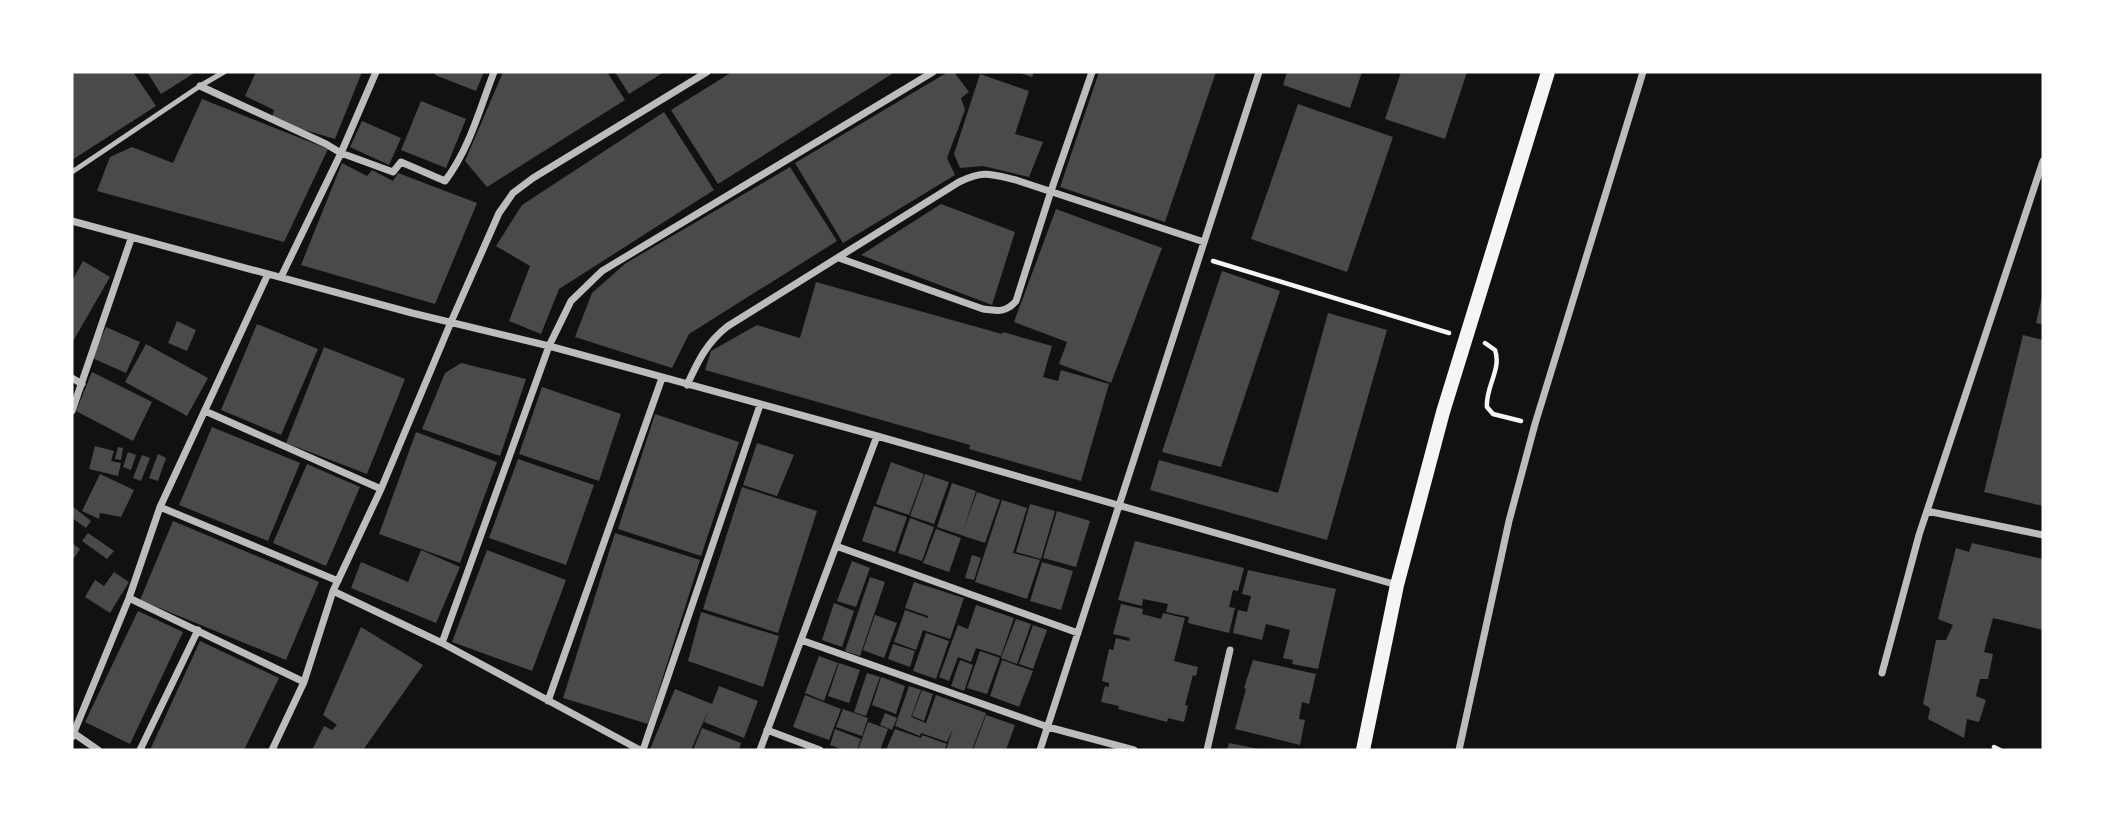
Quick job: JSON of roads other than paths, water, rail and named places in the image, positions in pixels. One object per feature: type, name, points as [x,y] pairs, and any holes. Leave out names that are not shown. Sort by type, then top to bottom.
[{"type":"main road","points":[[1363,750],[1398,584],[1443,412],[1548,72]]},
{"type":"street","points":[[281,277],[341,153],[376,72]]},
{"type":"street","points":[[200,86],[341,153],[393,172],[401,162],[445,181],[462,154],[494,72]]},
{"type":"street","points":[[272,750],[304,682],[333,590],[382,489],[499,213],[513,194],[533,178],[707,72]]},
{"type":"street","points":[[442,643],[549,346],[571,301],[602,271],[933,72]]},
{"type":"street","points":[[839,258],[983,309],[1010,308],[1016,300],[1093,72]]},
{"type":"street","points":[[1040,750],[1259,72]]},
{"type":"street","points":[[1459,750],[1509,521],[1535,424],[1643,72]]},
{"type":"street","points":[[1882,673],[1927,511],[2043,161]]},
{"type":"street","points":[[687,385],[703,352],[715,336],[728,326],[976,174],[990,174],[1051,191],[1204,242]]},
{"type":"street","points":[[72,221],[131,239],[549,346],[1398,584]]},
{"type":"street","points":[[72,411],[131,239]]},
{"type":"street","points":[[98,750],[72,734],[129,598],[160,507],[268,274]]},
{"type":"street","points":[[72,378],[82,384]]},
{"type":"street","points":[[548,701],[662,378]]},
{"type":"street","points":[[333,590],[442,643],[642,750],[760,405]]},
{"type":"street","points":[[205,411],[382,489]]},
{"type":"street","points":[[760,750],[877,436]]},
{"type":"street","points":[[160,507],[338,581]]},
{"type":"street","points":[[1927,511],[2043,535]]},
{"type":"street","points":[[836,546],[1078,633]]},
{"type":"street","points":[[129,598],[304,682]]},
{"type":"street","points":[[140,750],[198,630]]},
{"type":"street","points":[[801,640],[1048,727],[1134,750]]},
{"type":"street","points":[[1207,750],[1230,650]]},
{"type":"street","points":[[767,730],[820,750]]},
{"type":"lane","points":[[72,172],[224,72]]}]
